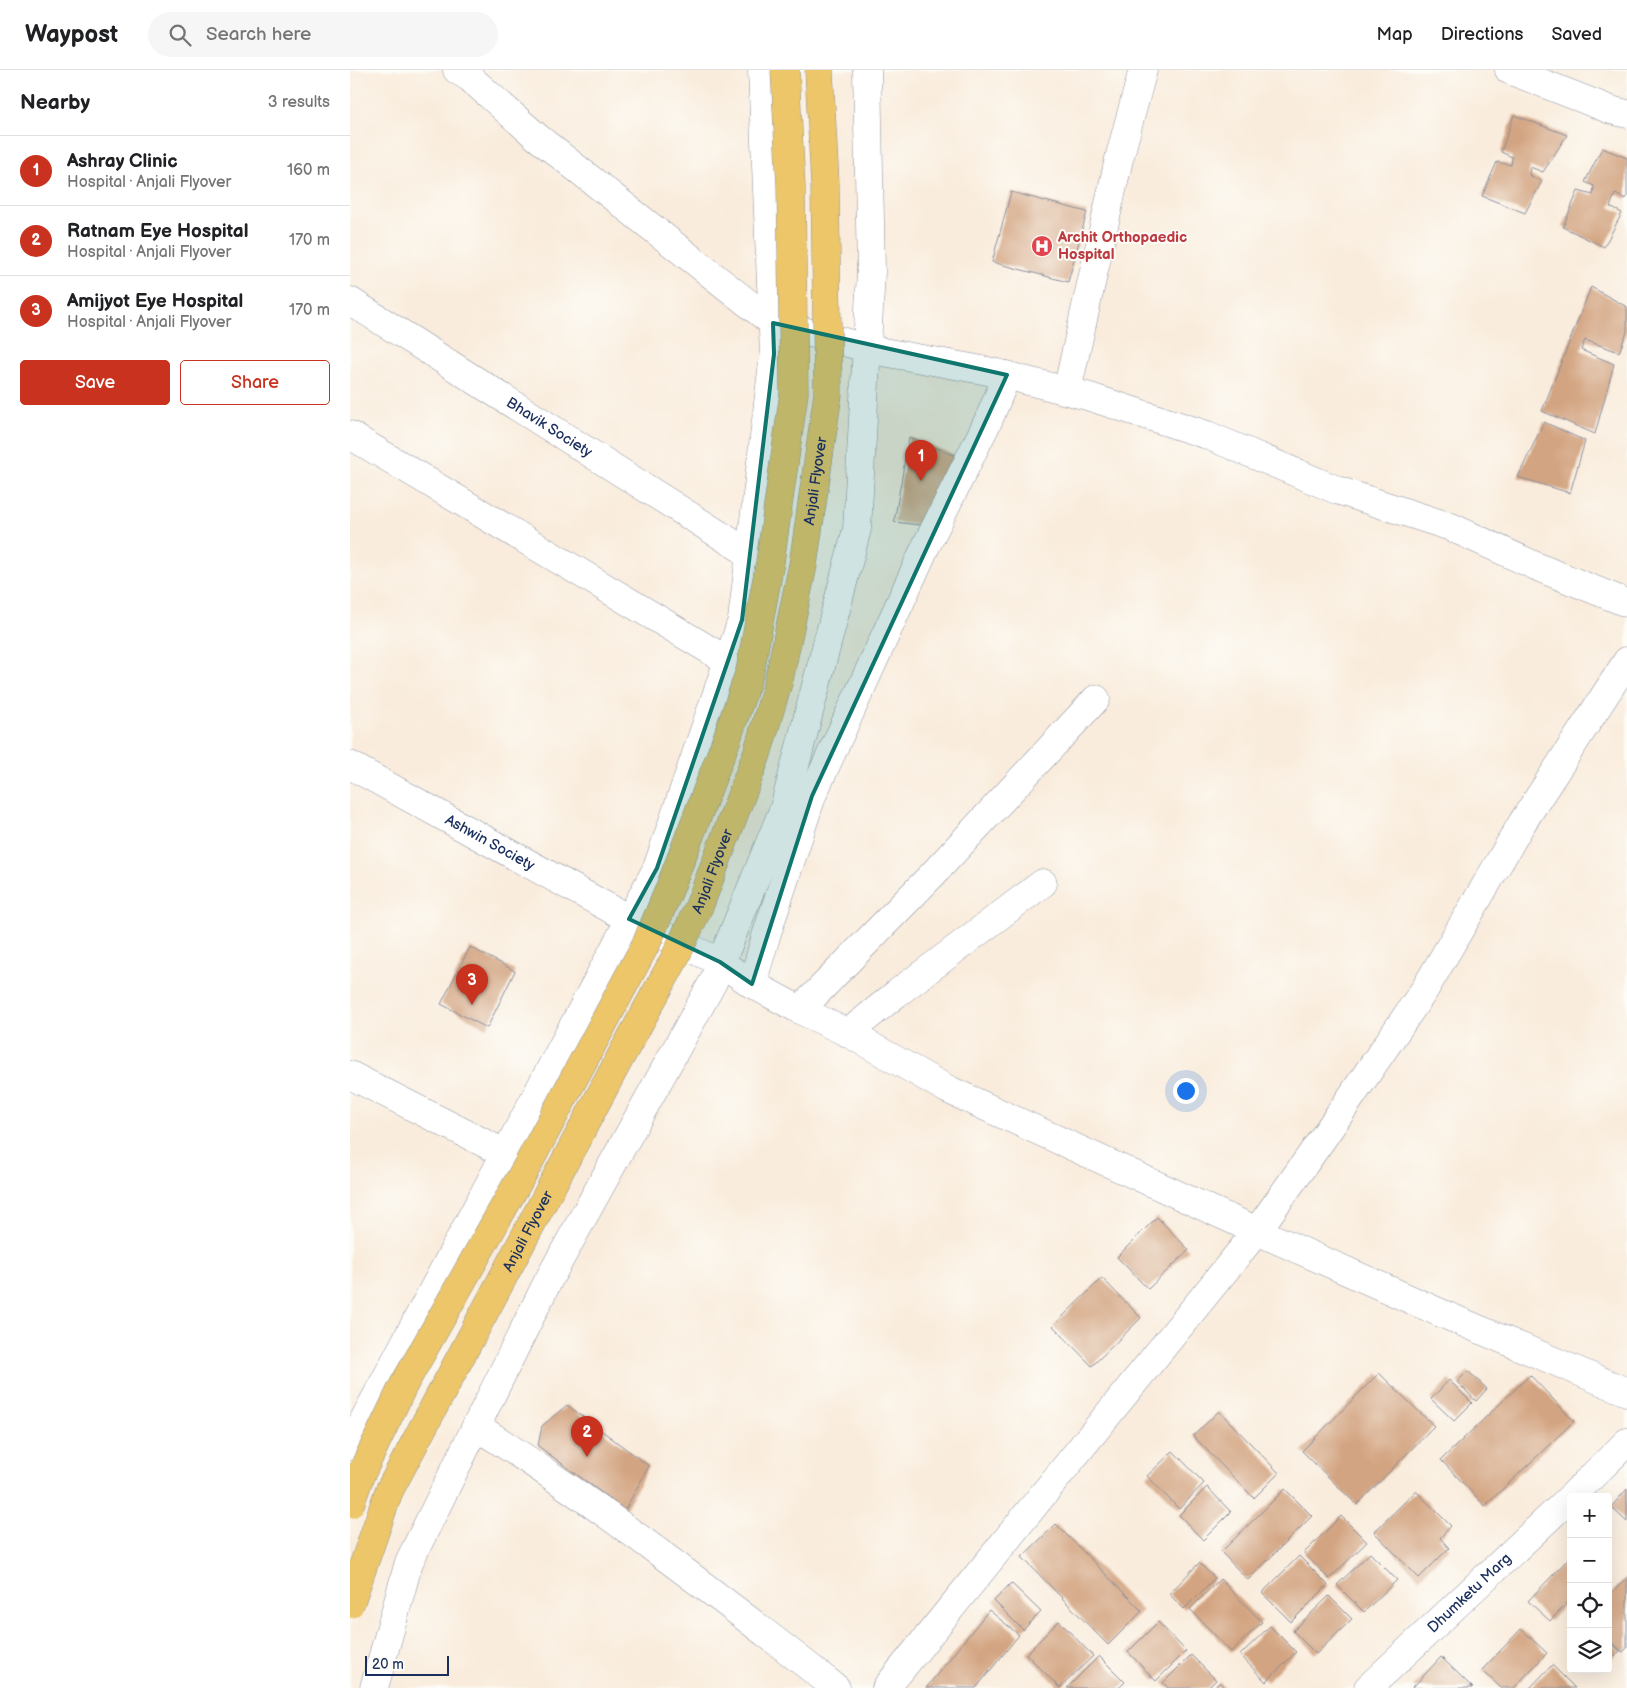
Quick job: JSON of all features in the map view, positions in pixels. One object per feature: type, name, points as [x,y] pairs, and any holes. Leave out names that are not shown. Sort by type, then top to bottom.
[{"type":"main road","name":"Anjali Flyover","points":[[350,1504],[360,1476],[403,1386],[527,1166],[647,942],[726,742],[750,671],[770,562],[794,394],[791,187],[785,70]]},
{"type":"main road","name":"Anjali Flyover","points":[[350,1604],[389,1491],[674,960],[700,904],[757,754],[779,679],[804,566],[828,394],[825,185],[819,70]]},
{"type":"street","points":[[457,70],[470,78],[545,143],[773,323],[866,348],[1007,375],[1087,396],[1207,435],[1337,490],[1451,527],[1540,568],[1627,603]]},
{"type":"street","points":[[350,1446],[657,868],[742,620],[774,354],[762,70]]},
{"type":"street","points":[[374,1688],[409,1562],[548,1281],[713,982],[784,808],[856,528],[871,272],[867,70]]},
{"type":"street","points":[[1067,391],[1119,159],[1143,70]]},
{"type":"street","points":[[1509,70],[1611,110],[1627,114]]},
{"type":"street","name":"Bhavik Society","points":[[350,301],[750,554]]},
{"type":"street","points":[[752,984],[812,796],[925,548],[989,419],[1007,375]]},
{"type":"street","points":[[350,435],[728,661]]},
{"type":"street","points":[[886,1688],[1257,1231],[1326,1135],[1425,989],[1522,823],[1627,661]]},
{"type":"street","points":[[800,1010],[933,874],[1096,699]]},
{"type":"street","name":"Ashwin Society","points":[[350,765],[629,919],[720,962],[752,984],[848,1033],[947,1089],[1443,1314],[1627,1392]]},
{"type":"street","points":[[848,1033],[896,994],[1043,883]]},
{"type":"street","points":[[350,1075],[504,1154]]},
{"type":"street","points":[[476,1426],[543,1469],[678,1567],[836,1688]]},
{"type":"street","name":"Dhumketu Marg","points":[[1575,1493],[1627,1442]]},
{"type":"street","name":"Dhumketu Marg","points":[[1368,1688],[1567,1501]]},
{"type":"highlighted area","points":[[773,323],[1007,375],[812,796],[752,984],[720,962],[629,919],[657,868],[742,620],[774,354]]},
{"type":"building","points":[[1514,115],[1567,135],[1543,172],[1530,167],[1529,175],[1542,181],[1525,213],[1482,196],[1497,162],[1511,165],[1512,157],[1501,152]]},
{"type":"building","points":[[1602,148],[1627,158],[1627,197],[1626,199],[1615,194],[1610,207],[1622,213],[1604,247],[1563,227],[1578,191],[1593,195],[1594,186],[1585,182]]},
{"type":"building","points":[[1011,192],[1087,212],[1068,282],[992,262]]},
{"type":"building","points":[[1591,287],[1627,307],[1627,332],[1619,352],[1585,340],[1581,350],[1614,364],[1595,434],[1542,411]]},
{"type":"building","points":[[1544,422],[1585,441],[1570,493],[1518,477]]},
{"type":"building","points":[[909,437],[957,456],[929,526],[894,522]]},
{"type":"building","points":[[470,947],[515,971],[487,1028],[441,1004]]},
{"type":"building","points":[[1157,1217],[1189,1250],[1148,1289],[1117,1257]]},
{"type":"building","points":[[1102,1278],[1141,1318],[1092,1366],[1053,1326]]},
{"type":"building","points":[[1468,1371],[1487,1389],[1476,1401],[1457,1382]]},
{"type":"building","points":[[1379,1373],[1434,1426],[1357,1505],[1302,1451]]},
{"type":"building","points":[[1530,1375],[1574,1421],[1485,1506],[1441,1460]]},
{"type":"building","points":[[1449,1380],[1472,1403],[1454,1421],[1431,1399]]},
{"type":"building","points":[[567,1405],[649,1466],[625,1510],[538,1446],[542,1426]]},
{"type":"building","points":[[1219,1411],[1279,1473],[1254,1498],[1193,1436]]},
{"type":"building","points":[[1173,1451],[1204,1483],[1179,1509],[1147,1476]]},
{"type":"building","points":[[1207,1487],[1231,1512],[1203,1540],[1179,1515]]},
{"type":"building","points":[[1285,1489],[1312,1516],[1248,1580],[1221,1552]]},
{"type":"building","points":[[1627,1489],[1627,1522],[1612,1506]]},
{"type":"building","points":[[1416,1491],[1451,1526],[1440,1538],[1449,1548],[1419,1578],[1374,1532]]},
{"type":"building","points":[[1341,1516],[1367,1542],[1329,1579],[1304,1553]]},
{"type":"building","points":[[1056,1524],[1142,1611],[1108,1645],[1022,1557]]},
{"type":"building","points":[[1370,1553],[1397,1580],[1364,1612],[1337,1585]]},
{"type":"building","points":[[1299,1556],[1328,1585],[1291,1622],[1262,1593]]},
{"type":"building","points":[[1567,1560],[1567,1603],[1550,1621],[1528,1601]]},
{"type":"building","points":[[1199,1563],[1215,1578],[1184,1609],[1169,1594]]},
{"type":"building","points":[[1627,1577],[1627,1648],[1623,1652],[1612,1642],[1612,1593]]},
{"type":"building","points":[[1220,1579],[1262,1622],[1231,1652],[1190,1609]]},
{"type":"building","points":[[1011,1583],[1041,1612],[1023,1630],[994,1601]]},
{"type":"building","points":[[1329,1596],[1352,1619],[1316,1654],[1293,1631]]},
{"type":"building","points":[[989,1610],[1019,1635],[976,1688],[926,1688]]},
{"type":"building","points":[[1059,1621],[1093,1656],[1060,1688],[1026,1654]]},
{"type":"building","points":[[1158,1622],[1186,1651],[1156,1681],[1128,1652]]},
{"type":"building","points":[[1270,1626],[1296,1652],[1266,1682],[1240,1655]]},
{"type":"building","points":[[1521,1629],[1547,1653],[1514,1688],[1501,1688],[1482,1670]]},
{"type":"building","points":[[1612,1644],[1620,1651],[1612,1659]]},
{"type":"building","points":[[1191,1655],[1216,1680],[1208,1688],[1168,1688],[1163,1683]]},
{"type":"building","points":[[1099,1656],[1125,1682],[1119,1688],[1067,1688]]},
{"type":"building","points":[[1441,1657],[1473,1688],[1412,1688]]},
{"type":"building","points":[[1552,1665],[1575,1688],[1530,1688]]},
{"type":"building","points":[[1220,1682],[1226,1688],[1214,1688]]},
{"type":"place","name":"Archit Orthopaedic Hospital","points":[[1042,246]]},
{"type":"place","name":"Ashray Clinic","points":[[921,481]]},
{"type":"place","name":"Amijyot Eye Hospital","points":[[472,1005]]},
{"type":"place","name":"Ratnam Eye Hospital","points":[[587,1457]]}]
